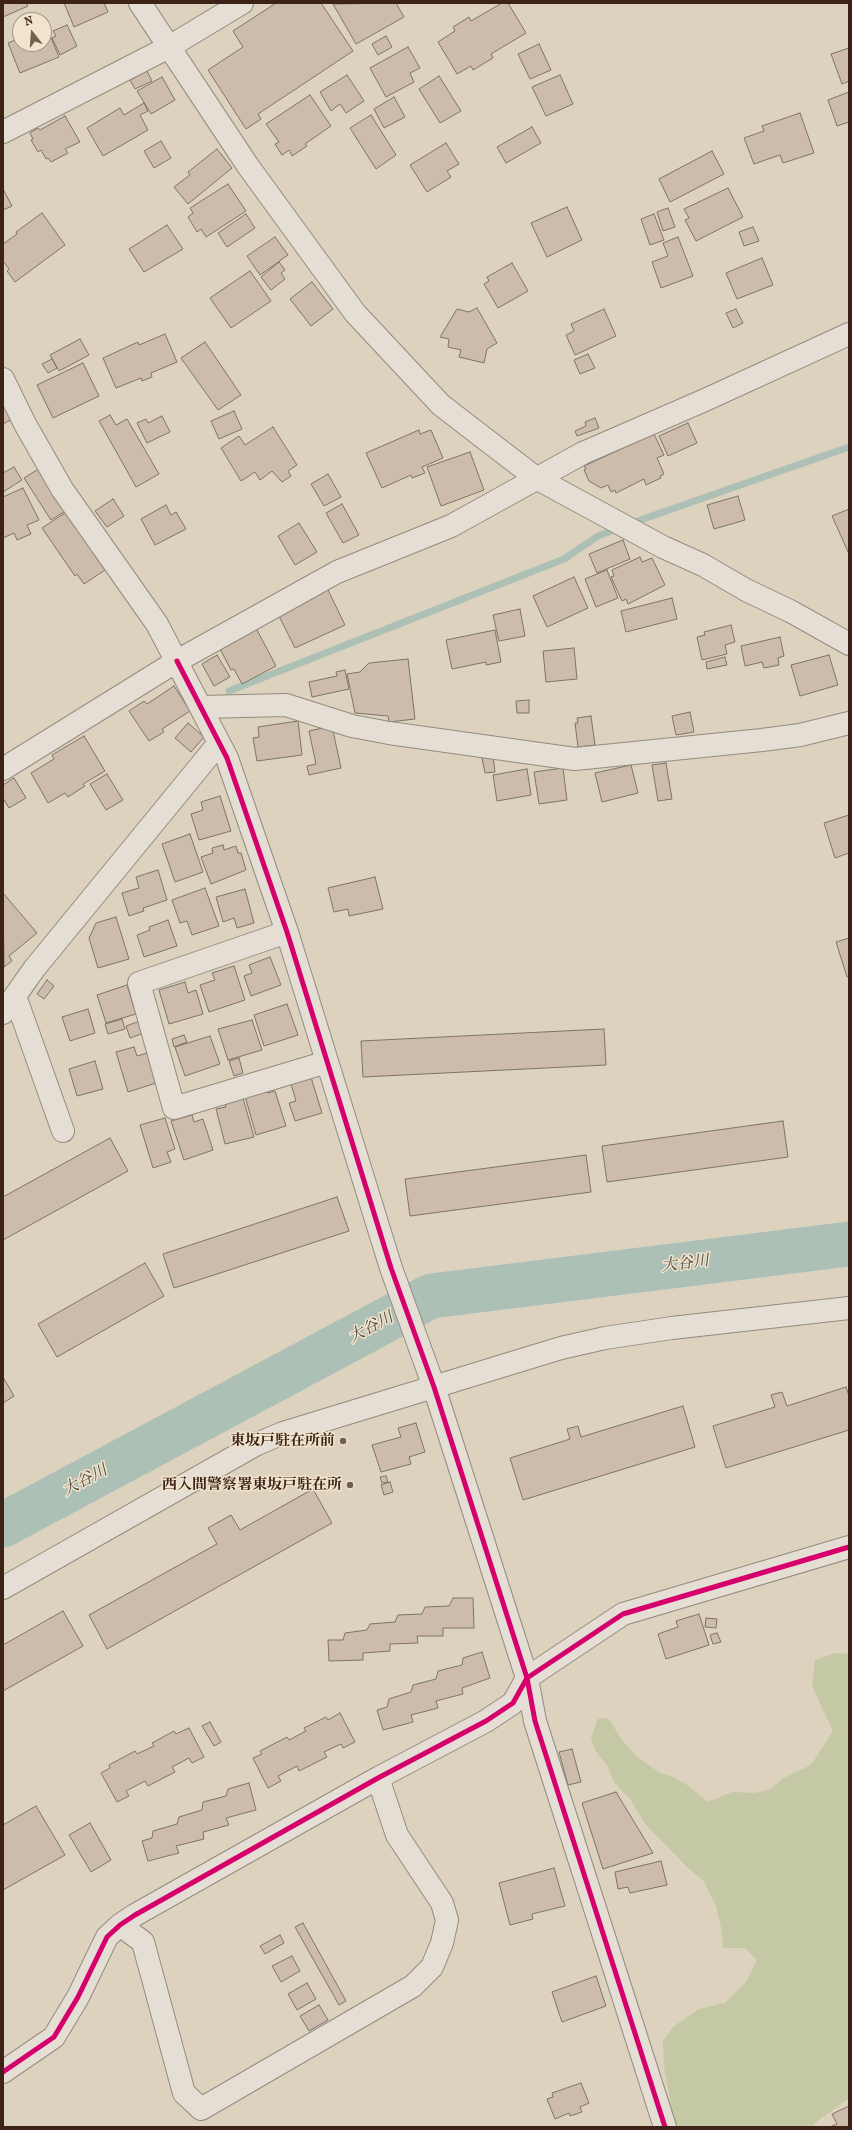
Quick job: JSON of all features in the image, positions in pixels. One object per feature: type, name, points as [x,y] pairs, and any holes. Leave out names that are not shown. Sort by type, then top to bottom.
[{"type":"street","points":[[140,3],[248,166],[355,313],[441,405],[536,478],[662,547],[703,565],[746,590],[792,612],[849,644]]},
{"type":"street","points":[[3,132],[169,47],[242,3]]},
{"type":"street","points":[[3,769],[177,661],[337,572],[451,526],[583,453],[705,400],[849,334]]},
{"type":"street","points":[[3,379],[25,424],[62,489],[157,624],[227,758],[287,932],[391,1268],[434,1387],[526,1678],[535,1721],[665,2127]]},
{"type":"street","points":[[201,708],[286,705],[352,726],[389,733],[575,759],[762,740],[800,734],[849,723]]},
{"type":"street","points":[[3,1013],[34,969],[219,743]]},
{"type":"street","points":[[287,932],[139,983],[174,1108],[327,1062]]},
{"type":"street","points":[[15,996],[63,1131]]},
{"type":"street","points":[[3,1588],[257,1444],[283,1433],[561,1348],[605,1338],[672,1328],[849,1308]]},
{"type":"street","points":[[3,2072],[54,2037],[78,1997],[107,1937],[120,1925],[378,1778],[486,1721],[513,1703],[526,1678],[623,1614],[849,1547]]},
{"type":"street","points":[[120,1925],[142,1942],[184,2093],[201,2109],[413,1986],[432,1967],[442,1943],[447,1920],[444,1909],[442,1903],[397,1835],[378,1778]]},
{"type":"green space","points":[[836,1653],[849,1654],[849,2098],[815,2123],[813,2127],[675,2127],[664,2067],[663,2041],[673,2027],[699,2009],[725,2003],[746,1982],[757,1960],[745,1948],[723,1948],[722,1932],[716,1906],[704,1881],[688,1868],[645,1824],[631,1800],[614,1782],[607,1765],[595,1750],[591,1738],[598,1719],[608,1718],[622,1740],[636,1756],[660,1773],[673,1777],[687,1785],[708,1802],[732,1792],[755,1793],[771,1789],[782,1779],[811,1765],[833,1731],[812,1686],[815,1660]]},
{"type":"building","points":[[3,3],[26,3],[28,6],[12,12],[3,17]]},
{"type":"building","points":[[64,3],[104,3],[108,12],[74,27]]},
{"type":"building","points":[[276,3],[321,3],[353,51],[258,114],[261,119],[246,129],[208,70],[243,47],[233,31]]},
{"type":"building","points":[[396,3],[404,17],[356,44],[333,4]]},
{"type":"building","points":[[502,3],[508,3],[526,33],[491,54],[493,58],[473,70],[471,66],[457,74],[438,42],[455,31],[453,27],[469,17],[471,21]]},
{"type":"building","points":[[67,25],[77,46],[60,55],[52,38],[56,36],[53,31]]},
{"type":"building","points":[[386,36],[392,47],[378,55],[372,44]]},
{"type":"building","points":[[52,40],[59,57],[20,73],[8,43],[12,41],[12,52],[52,52]]},
{"type":"building","points":[[539,44],[551,70],[530,79],[518,54]]},
{"type":"building","points":[[408,47],[420,68],[410,73],[414,82],[386,97],[370,68]]},
{"type":"building","points":[[849,48],[849,81],[842,84],[831,54]]},
{"type":"building","points":[[147,71],[152,81],[135,89],[130,80]]},
{"type":"building","points":[[347,75],[364,101],[346,113],[340,104],[331,111],[320,92]]},
{"type":"building","points":[[560,75],[573,104],[546,116],[532,87]]},
{"type":"building","points":[[439,76],[461,111],[440,123],[419,89]]},
{"type":"building","points":[[162,77],[175,100],[151,114],[137,91]]},
{"type":"building","points":[[849,92],[849,122],[837,126],[828,100]]},
{"type":"building","points":[[310,95],[331,126],[305,144],[307,146],[292,156],[289,150],[282,155],[275,144],[279,142],[266,124]]},
{"type":"building","points":[[394,97],[405,117],[384,128],[374,109]]},
{"type":"building","points":[[144,103],[148,111],[140,115],[148,130],[103,156],[87,128],[120,108],[124,115]]},
{"type":"building","points":[[800,113],[814,153],[783,163],[780,155],[754,164],[744,138],[764,131],[762,126]]},
{"type":"building","points":[[371,115],[396,155],[376,169],[350,128]]},
{"type":"building","points":[[65,116],[80,142],[65,149],[68,153],[51,162],[48,158],[46,159],[41,150],[38,152],[31,140],[33,139],[30,133],[38,128],[40,130]]},
{"type":"building","points":[[532,127],[541,143],[506,163],[497,147]]},
{"type":"building","points":[[161,141],[171,158],[154,168],[144,151]]},
{"type":"building","points":[[446,143],[459,164],[447,171],[451,177],[427,192],[410,165]]},
{"type":"building","points":[[217,149],[232,168],[188,204],[174,187],[190,175],[188,172]]},
{"type":"building","points":[[712,151],[724,174],[670,202],[659,179]]},
{"type":"building","points":[[228,184],[246,211],[206,237],[201,229],[197,232],[188,217],[193,213],[190,208]]},
{"type":"building","points":[[728,188],[743,217],[696,241],[685,220],[689,218],[684,209]]},
{"type":"building","points":[[3,189],[12,206],[3,210]]},
{"type":"building","points":[[567,207],[582,240],[547,257],[531,223]]},
{"type":"building","points":[[668,208],[675,227],[663,231],[657,212]]},
{"type":"building","points":[[42,213],[65,245],[15,282],[7,271],[9,269],[3,261],[3,244],[17,234],[16,232]]},
{"type":"building","points":[[246,214],[255,228],[227,247],[218,233]]},
{"type":"building","points":[[654,214],[664,240],[650,245],[641,219]]},
{"type":"building","points":[[167,225],[183,249],[144,272],[129,249]]},
{"type":"building","points":[[753,227],[759,241],[744,246],[739,232]]},
{"type":"building","points":[[275,237],[288,255],[260,275],[247,256]]},
{"type":"building","points":[[678,237],[693,276],[661,288],[652,262],[668,256],[663,243]]},
{"type":"building","points":[[762,258],[773,285],[737,299],[726,273]]},
{"type":"building","points":[[279,262],[285,270],[281,273],[285,279],[271,290],[261,277]]},
{"type":"building","points":[[512,263],[528,291],[498,308],[484,284],[489,281],[487,277]]},
{"type":"building","points":[[250,271],[271,301],[231,328],[210,298]]},
{"type":"building","points":[[312,282],[333,309],[311,326],[290,299]]},
{"type":"building","points":[[477,308],[497,343],[487,349],[484,363],[459,357],[461,350],[448,347],[449,339],[440,337],[457,309],[469,312]]},
{"type":"building","points":[[604,309],[616,336],[575,355],[566,335],[574,331],[571,324]]},
{"type":"building","points":[[736,309],[743,323],[733,328],[726,313]]},
{"type":"building","points":[[165,334],[177,362],[151,373],[152,377],[142,381],[141,378],[116,388],[103,358],[138,342],[139,345]]},
{"type":"building","points":[[80,339],[89,355],[59,371],[50,355]]},
{"type":"building","points":[[205,342],[241,395],[218,410],[181,358]]},
{"type":"building","points":[[588,354],[595,368],[580,374],[574,360]]},
{"type":"building","points":[[52,359],[57,368],[48,373],[42,364]]},
{"type":"building","points":[[83,363],[99,396],[53,418],[37,385]]},
{"type":"building","points":[[3,388],[18,416],[3,424]]},
{"type":"building","points":[[234,411],[242,429],[219,439],[211,421]]},
{"type":"building","points":[[110,415],[116,425],[127,419],[159,474],[136,487],[99,421]]},
{"type":"building","points":[[162,416],[170,432],[147,443],[137,423],[146,419],[148,423]]},
{"type":"building","points":[[595,418],[599,428],[577,436],[575,431],[586,426],[585,422]]},
{"type":"building","points":[[688,423],[697,443],[668,456],[659,436]]},
{"type":"building","points":[[273,427],[297,465],[288,471],[291,476],[282,482],[272,471],[260,480],[255,472],[241,481],[221,448],[239,436],[245,445]]},
{"type":"building","points":[[419,430],[420,434],[431,430],[443,458],[422,467],[425,473],[412,478],[411,475],[382,488],[366,453]]},
{"type":"building","points":[[654,434],[664,455],[657,458],[664,474],[660,476],[661,478],[646,485],[644,479],[616,493],[615,490],[611,492],[608,485],[601,488],[589,481],[584,470],[586,469],[584,466]]},
{"type":"building","points":[[470,452],[484,490],[441,506],[427,467]]},
{"type":"building","points":[[14,467],[22,480],[3,492],[3,473]]},
{"type":"building","points":[[42,467],[70,508],[51,520],[24,478]]},
{"type":"building","points":[[328,474],[341,497],[324,506],[311,484]]},
{"type":"building","points":[[23,488],[39,520],[27,525],[31,534],[17,540],[14,533],[3,538],[3,497]]},
{"type":"building","points":[[738,496],[745,520],[714,529],[707,505]]},
{"type":"building","points":[[113,499],[124,516],[107,527],[95,511]]},
{"type":"building","points":[[342,504],[359,535],[343,543],[326,513]]},
{"type":"building","points":[[166,505],[171,515],[176,512],[186,529],[155,545],[141,519]]},
{"type":"building","points":[[71,509],[100,554],[96,557],[105,570],[84,584],[77,574],[75,576],[42,528]]},
{"type":"building","points":[[849,509],[849,554],[832,516]]},
{"type":"building","points":[[299,523],[317,552],[295,565],[278,536]]},
{"type":"building","points":[[623,540],[630,559],[597,573],[589,554]]},
{"type":"building","points":[[640,557],[642,562],[652,558],[665,585],[628,604],[626,599],[622,601],[611,577],[614,576],[612,570]]},
{"type":"building","points":[[607,570],[618,598],[596,607],[585,579]]},
{"type":"building","points":[[574,577],[588,608],[547,627],[533,596]]},
{"type":"building","points":[[328,590],[345,625],[295,648],[278,614]]},
{"type":"building","points":[[672,598],[677,619],[626,632],[621,611]]},
{"type":"building","points":[[520,609],[525,636],[499,641],[493,615]]},
{"type":"building","points":[[731,625],[735,642],[725,645],[727,654],[702,660],[697,637],[705,635],[704,632]]},
{"type":"building","points":[[256,628],[276,666],[242,684],[234,669],[231,670],[219,647]]},
{"type":"building","points":[[495,630],[501,662],[486,665],[486,662],[452,669],[446,640]]},
{"type":"building","points":[[780,637],[784,656],[778,658],[779,665],[764,668],[762,662],[745,666],[741,646]]},
{"type":"building","points":[[574,648],[577,679],[546,682],[543,651]]},
{"type":"building","points":[[217,655],[230,677],[214,686],[202,664]]},
{"type":"building","points":[[829,655],[838,685],[800,696],[791,665]]},
{"type":"building","points":[[725,657],[727,665],[707,669],[706,662]]},
{"type":"building","points":[[408,659],[415,719],[389,722],[388,716],[355,713],[347,674],[360,672],[369,663]]},
{"type":"building","points":[[345,670],[349,689],[312,697],[309,682],[337,676],[336,672]]},
{"type":"building","points":[[174,686],[190,711],[162,729],[164,732],[149,741],[129,711],[144,701],[147,704]]},
{"type":"building","points":[[529,700],[529,713],[517,713],[516,701]]},
{"type":"building","points":[[690,712],[694,732],[676,735],[672,716]]},
{"type":"building","points":[[591,716],[595,745],[578,747],[575,723],[578,723],[577,718]]},
{"type":"building","points":[[298,721],[302,755],[257,761],[253,738],[259,737],[258,727]]},
{"type":"building","points":[[188,723],[204,737],[191,752],[175,738]]},
{"type":"building","points":[[332,726],[341,768],[309,775],[307,766],[316,764],[309,731]]},
{"type":"building","points":[[84,736],[105,771],[83,784],[85,786],[68,797],[65,793],[48,803],[31,773],[54,759],[52,755]]},
{"type":"building","points":[[493,756],[495,772],[485,773],[482,758]]},
{"type":"building","points":[[666,763],[672,799],[658,801],[652,765]]},
{"type":"building","points":[[631,765],[638,793],[602,802],[595,773]]},
{"type":"building","points":[[563,768],[567,800],[539,804],[534,772]]},
{"type":"building","points":[[527,769],[531,795],[497,801],[493,775]]},
{"type":"building","points":[[107,774],[123,800],[106,810],[90,784]]},
{"type":"building","points":[[14,778],[26,798],[9,808],[3,798],[3,785]]},
{"type":"building","points":[[220,796],[231,831],[199,840],[191,814],[203,810],[201,802]]},
{"type":"building","points":[[849,815],[849,853],[835,858],[824,823]]},
{"type":"building","points":[[190,834],[203,872],[175,882],[162,844]]},
{"type":"building","points":[[223,845],[224,850],[236,846],[238,853],[241,853],[246,870],[211,884],[201,857],[213,853],[212,848]]},
{"type":"building","points":[[158,870],[167,900],[143,908],[144,911],[129,916],[122,893],[139,888],[136,877]]},
{"type":"building","points":[[375,877],[383,909],[349,916],[348,909],[334,912],[328,888]]},
{"type":"building","points":[[205,888],[219,926],[192,935],[187,921],[180,923],[172,900]]},
{"type":"building","points":[[245,889],[254,923],[237,928],[234,918],[223,922],[216,897]]},
{"type":"building","points":[[3,893],[37,933],[9,956],[12,961],[4,967]]},
{"type":"building","points":[[116,917],[129,959],[98,968],[89,938],[96,923]]},
{"type":"building","points":[[168,920],[177,946],[144,957],[137,935],[150,930],[149,927]]},
{"type":"building","points":[[849,938],[849,977],[847,977],[836,942]]},
{"type":"building","points":[[270,957],[281,985],[251,996],[244,976],[252,973],[249,965]]},
{"type":"building","points":[[234,966],[245,1000],[209,1012],[200,985],[215,980],[212,973]]},
{"type":"building","points":[[47,980],[54,986],[44,999],[37,994]]},
{"type":"building","points":[[185,982],[188,993],[196,990],[203,1014],[169,1024],[159,990]]},
{"type":"building","points":[[127,985],[136,1014],[106,1023],[97,995]]},
{"type":"building","points":[[287,1004],[298,1035],[264,1046],[254,1015]]},
{"type":"building","points":[[88,1009],[95,1033],[70,1041],[62,1017]]},
{"type":"building","points":[[122,1019],[125,1029],[108,1034],[105,1024]]},
{"type":"building","points":[[252,1020],[262,1050],[228,1060],[218,1029]]},
{"type":"building","points":[[140,1021],[144,1033],[130,1038],[126,1026]]},
{"type":"building","points":[[604,1029],[606,1065],[363,1077],[361,1041]]},
{"type":"building","points":[[184,1035],[187,1042],[174,1047],[172,1039]]},
{"type":"building","points":[[210,1036],[220,1064],[185,1076],[175,1047]]},
{"type":"building","points":[[134,1047],[137,1056],[147,1053],[156,1083],[128,1092],[116,1052]]},
{"type":"building","points":[[239,1058],[243,1073],[234,1076],[229,1061]]},
{"type":"building","points":[[95,1061],[103,1089],[77,1096],[69,1069]]},
{"type":"building","points":[[310,1074],[322,1113],[295,1121],[289,1103],[296,1101],[290,1081]]},
{"type":"building","points":[[268,1090],[268,1093],[275,1091],[286,1126],[256,1135],[245,1096]]},
{"type":"building","points":[[243,1098],[254,1137],[225,1144],[216,1109],[226,1107],[224,1102]]},
{"type":"building","points":[[192,1115],[194,1122],[203,1119],[213,1150],[184,1160],[171,1121]]},
{"type":"building","points":[[165,1118],[175,1149],[167,1152],[171,1162],[153,1168],[140,1125]]},
{"type":"building","points":[[783,1121],[788,1157],[607,1182],[602,1146]]},
{"type":"building","points":[[110,1138],[128,1171],[3,1240],[3,1197]]},
{"type":"building","points":[[586,1155],[591,1192],[410,1216],[405,1179]]},
{"type":"building","points":[[337,1197],[349,1231],[174,1288],[163,1254]]},
{"type":"building","points":[[145,1263],[164,1296],[57,1357],[38,1324]]},
{"type":"building","points":[[3,1377],[14,1396],[3,1403]]},
{"type":"building","points":[[846,1387],[849,1396],[849,1430],[726,1468],[713,1426],[775,1407],[771,1395],[782,1392],[787,1406]]},
{"type":"building","points":[[683,1406],[695,1447],[523,1500],[510,1458],[570,1439],[567,1429],[578,1426],[581,1437]]},
{"type":"building","points":[[416,1423],[425,1452],[409,1457],[411,1464],[381,1472],[372,1445],[401,1437],[398,1428]]},
{"type":"building","points":[[386,1476],[388,1482],[382,1483],[380,1477]]},
{"type":"building","points":[[390,1482],[393,1492],[384,1495],[381,1485]]},
{"type":"building","points":[[313,1489],[332,1523],[107,1649],[89,1615],[217,1544],[208,1528],[231,1515],[240,1530]]},
{"type":"building","points":[[453,1598],[473,1598],[474,1628],[443,1628],[443,1636],[417,1636],[418,1643],[390,1644],[390,1651],[363,1653],[363,1660],[329,1661],[328,1640],[343,1640],[345,1633],[367,1630],[370,1624],[395,1622],[398,1615],[422,1614],[425,1607],[449,1606]]},
{"type":"building","points":[[63,1611],[83,1646],[3,1691],[3,1645]]},
{"type":"building","points":[[699,1614],[709,1645],[666,1659],[658,1634],[678,1627],[676,1621]]},
{"type":"building","points":[[706,1618],[717,1619],[716,1628],[705,1627]]},
{"type":"building","points":[[717,1633],[721,1642],[713,1644],[710,1635]]},
{"type":"building","points":[[482,1652],[490,1678],[462,1688],[463,1694],[436,1701],[438,1708],[411,1715],[413,1722],[383,1730],[377,1710],[387,1707],[389,1699],[411,1692],[413,1685],[436,1679],[438,1671],[462,1665],[463,1658]]},
{"type":"building","points":[[340,1713],[355,1742],[343,1748],[341,1744],[324,1752],[327,1757],[299,1771],[297,1766],[278,1776],[281,1781],[268,1788],[253,1758],[262,1754],[260,1751],[287,1737],[289,1740],[306,1731],[304,1728],[326,1717],[328,1720]]},
{"type":"building","points":[[210,1722],[221,1742],[214,1746],[202,1726]]},
{"type":"building","points":[[189,1728],[204,1757],[192,1763],[189,1758],[172,1767],[175,1772],[148,1786],[145,1781],[126,1791],[129,1796],[117,1802],[101,1773],[110,1768],[109,1765],[135,1751],[137,1754],[154,1746],[152,1743],[174,1731],[176,1734]]},
{"type":"building","points":[[572,1749],[581,1782],[568,1785],[559,1752]]},
{"type":"building","points":[[249,1783],[256,1810],[226,1818],[229,1825],[203,1832],[204,1839],[176,1846],[179,1853],[148,1861],[142,1841],[152,1838],[153,1831],[177,1824],[179,1817],[202,1810],[203,1802],[226,1796],[228,1789]]},
{"type":"building","points":[[616,1792],[653,1853],[603,1869],[582,1803]]},
{"type":"building","points":[[36,1806],[65,1855],[3,1890],[3,1825]]},
{"type":"building","points":[[90,1823],[111,1860],[91,1872],[69,1835]]},
{"type":"building","points":[[661,1861],[667,1885],[630,1893],[628,1887],[618,1889],[615,1872]]},
{"type":"building","points":[[554,1868],[565,1906],[532,1914],[533,1919],[510,1925],[499,1883]]},
{"type":"building","points":[[303,1923],[346,2001],[339,2005],[295,1927]]},
{"type":"building","points":[[280,1935],[284,1943],[265,1954],[260,1946]]},
{"type":"building","points":[[292,1956],[300,1971],[281,1982],[272,1966]]},
{"type":"building","points":[[596,1976],[606,2006],[562,2022],[552,1992]]},
{"type":"building","points":[[307,1983],[316,1999],[297,2010],[288,1994]]},
{"type":"building","points":[[319,2005],[328,2020],[309,2031],[300,2016]]},
{"type":"building","points":[[581,2083],[589,2103],[580,2107],[582,2112],[570,2116],[569,2113],[555,2119],[547,2099],[553,2097],[552,2093]]},
{"type":"building","points":[[849,2106],[849,2127],[830,2127],[837,2124],[832,2114]]},
{"type":"waterway","points":[[629,524],[849,447]]},
{"type":"waterway","points":[[229,691],[564,559],[598,536],[619,528]]},
{"type":"waterway","name":"大谷川","points":[[3,1525],[431,1296],[849,1244]]},
{"type":"cycle path","points":[[177,661],[227,758],[287,932],[391,1268],[434,1387],[527,1678],[535,1721],[665,2127]]},
{"type":"cycle path","points":[[3,2072],[54,2037],[78,1997],[107,1937],[120,1925],[135,1915],[378,1778],[486,1721],[513,1703],[527,1678],[623,1614],[849,1547]]},
{"type":"place","name":"東坂戸駐在所前","points":[[343,1441]]},
{"type":"place","name":"西入間警察署東坂戸駐在所","points":[[350,1485]]}]
